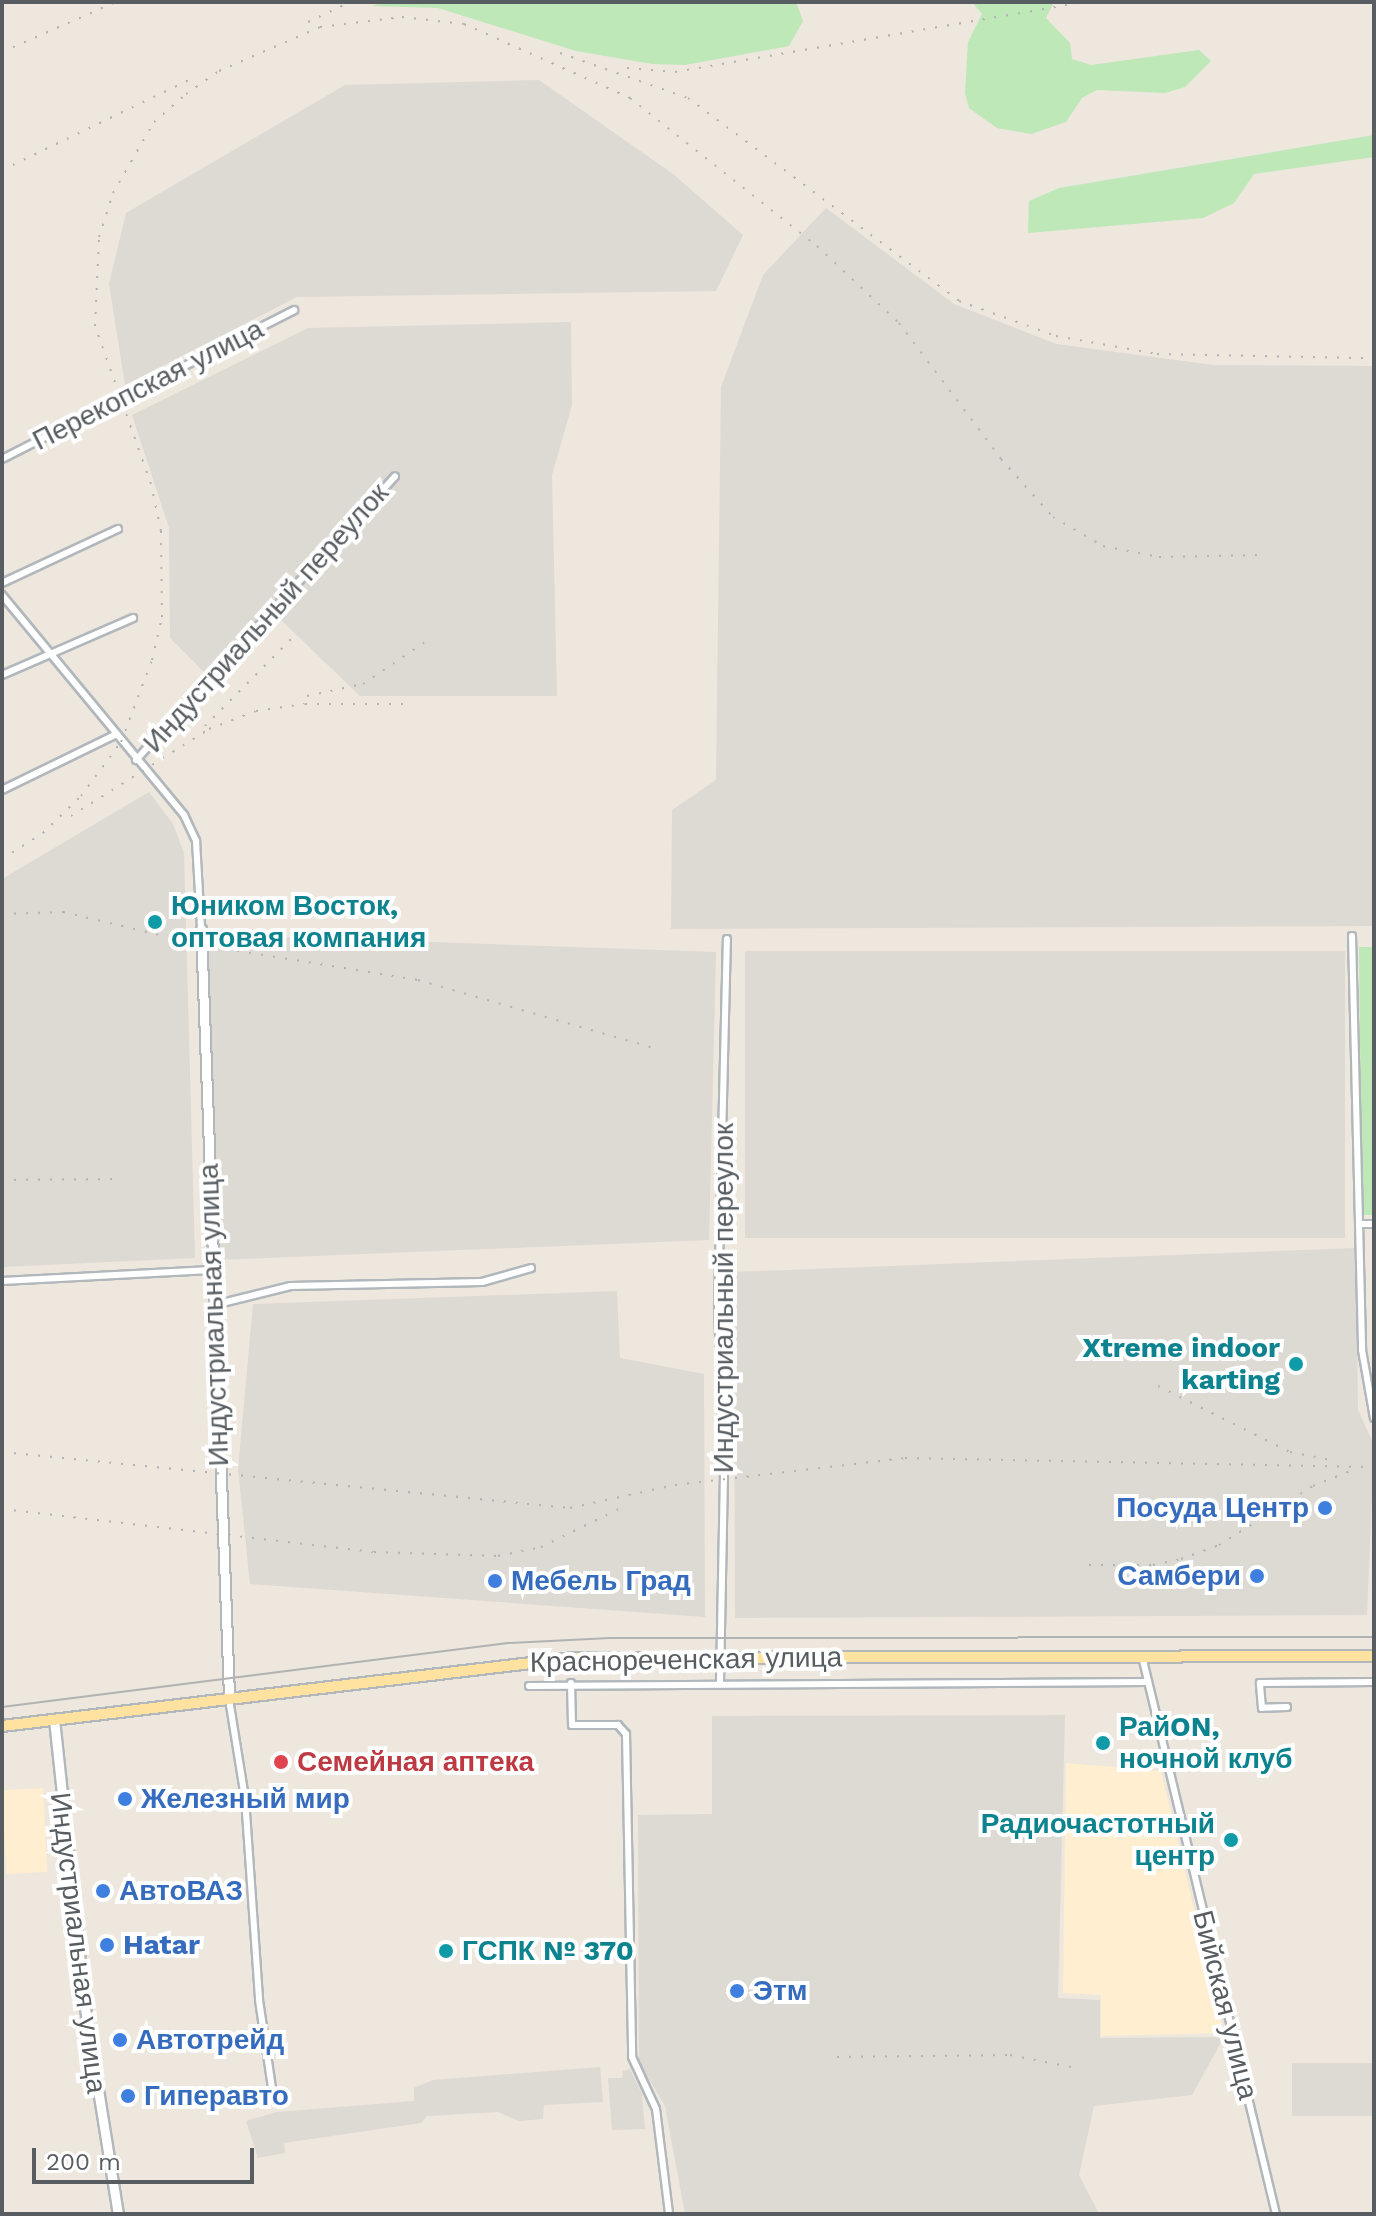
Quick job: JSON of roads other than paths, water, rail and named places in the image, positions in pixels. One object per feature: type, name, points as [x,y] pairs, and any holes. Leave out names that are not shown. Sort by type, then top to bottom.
[{"type":"main road","name":"Краснореченская улица","points":[[2,1726],[573,1658],[1374,1656]]},
{"type":"street","name":"Перекопская улица","points":[[2,459],[294,310]]},
{"type":"street","name":"Индустриальный переулок","points":[[136,760],[395,476]]},
{"type":"street","points":[[2,583],[118,529]]},
{"type":"street","name":"Индустриальная улица","points":[[2,595],[191,828],[201,929],[211,1270],[229,1697],[245,1798],[259,2000],[274,2101]]},
{"type":"street","points":[[2,675],[133,618]]},
{"type":"street","points":[[2,790],[115,735]]},
{"type":"street","points":[[1352,936],[1362,1350],[1374,1418]]},
{"type":"street","name":"Индустриальный переулок","points":[[720,1682],[724,1479],[718,1304],[727,939]]},
{"type":"street","points":[[1359,1224],[1374,1224]]},
{"type":"street","points":[[214,1305],[291,1286],[482,1282],[531,1268]]},
{"type":"street","points":[[2,1281],[211,1270]]},
{"type":"street","name":"Бийская улица","points":[[1142,1656],[1276,2214]]},
{"type":"street","points":[[529,1686],[720,1682],[1147,1682]]},
{"type":"street","points":[[1287,1707],[1262,1708],[1260,1683],[1374,1682]]},
{"type":"street","points":[[571,1683],[572,1725],[618,1725],[626,1734],[632,2057],[656,2109],[669,2214]]},
{"type":"street","name":"Индустриальная улица","points":[[54,1719],[84,2002],[118,2214]]},
{"type":"street","points":[[173,1807],[245,1798]]},
{"type":"tram line","points":[[2,1707],[508,1643],[610,1638],[1374,1637]]},
{"type":"railway","points":[[2,52],[116,2]]},
{"type":"railway","points":[[308,22],[350,2]]},
{"type":"railway","points":[[627,68],[675,72],[1086,2]]},
{"type":"railway","points":[[2,859],[43,833],[81,796],[121,742],[152,660],[162,617],[161,531],[151,484],[95,326],[99,237],[113,193],[154,122],[186,94],[219,71],[320,27],[402,17],[464,24],[630,98],[817,246],[899,323],[1001,459],[1053,517],[1103,546],[1159,557],[1266,555]]},
{"type":"railway","points":[[560,53],[688,98],[959,301],[1056,336],[1157,354],[1374,358]]},
{"type":"railway","points":[[2,170],[197,76]]},
{"type":"railway","points":[[205,726],[298,632]]},
{"type":"railway","points":[[307,696],[363,684],[428,640]]},
{"type":"railway","points":[[71,816],[209,729],[256,711],[305,704],[410,704]]},
{"type":"railway","points":[[2,914],[63,912],[202,945],[418,980],[654,1048]]},
{"type":"railway","points":[[2,1180],[122,1179]]},
{"type":"railway","points":[[1158,1386],[1290,1452],[1331,1460]]},
{"type":"railway","points":[[2,1452],[570,1508],[675,1485],[905,1458],[1368,1467]]},
{"type":"railway","points":[[1089,1565],[1153,1565],[1181,1559],[1219,1545],[1313,1486],[1350,1471]]},
{"type":"railway","points":[[2,1509],[374,1552],[498,1556],[541,1547],[627,1505]]},
{"type":"railway","points":[[837,2057],[1010,2055],[1071,2067]]},
{"type":"place","name":"Юником Восток, оптовая компания","points":[[155,922]]},
{"type":"place","name":"Xtreme indoor karting","points":[[1296,1364]]},
{"type":"place","name":"Посуда Центр","points":[[1325,1508]]},
{"type":"place","name":"Самбери","points":[[1257,1576]]},
{"type":"place","name":"Мебель Град","points":[[495,1581]]},
{"type":"place","name":"РайON, ночной клуб","points":[[1103,1743]]},
{"type":"place","name":"Семейная аптека","points":[[281,1762]]},
{"type":"place","name":"Железный мир","points":[[125,1799]]},
{"type":"place","name":"Радиочастотный центр","points":[[1231,1840]]},
{"type":"place","name":"АвтоВАЗ","points":[[103,1891]]},
{"type":"place","name":"Hatar","points":[[107,1945]]},
{"type":"place","name":"ГСПК № 370","points":[[446,1951]]},
{"type":"place","name":"Этм","points":[[737,1991]]},
{"type":"place","name":"Автотрейд","points":[[120,2040]]},
{"type":"place","name":"Гиперавто","points":[[128,2096]]}]
